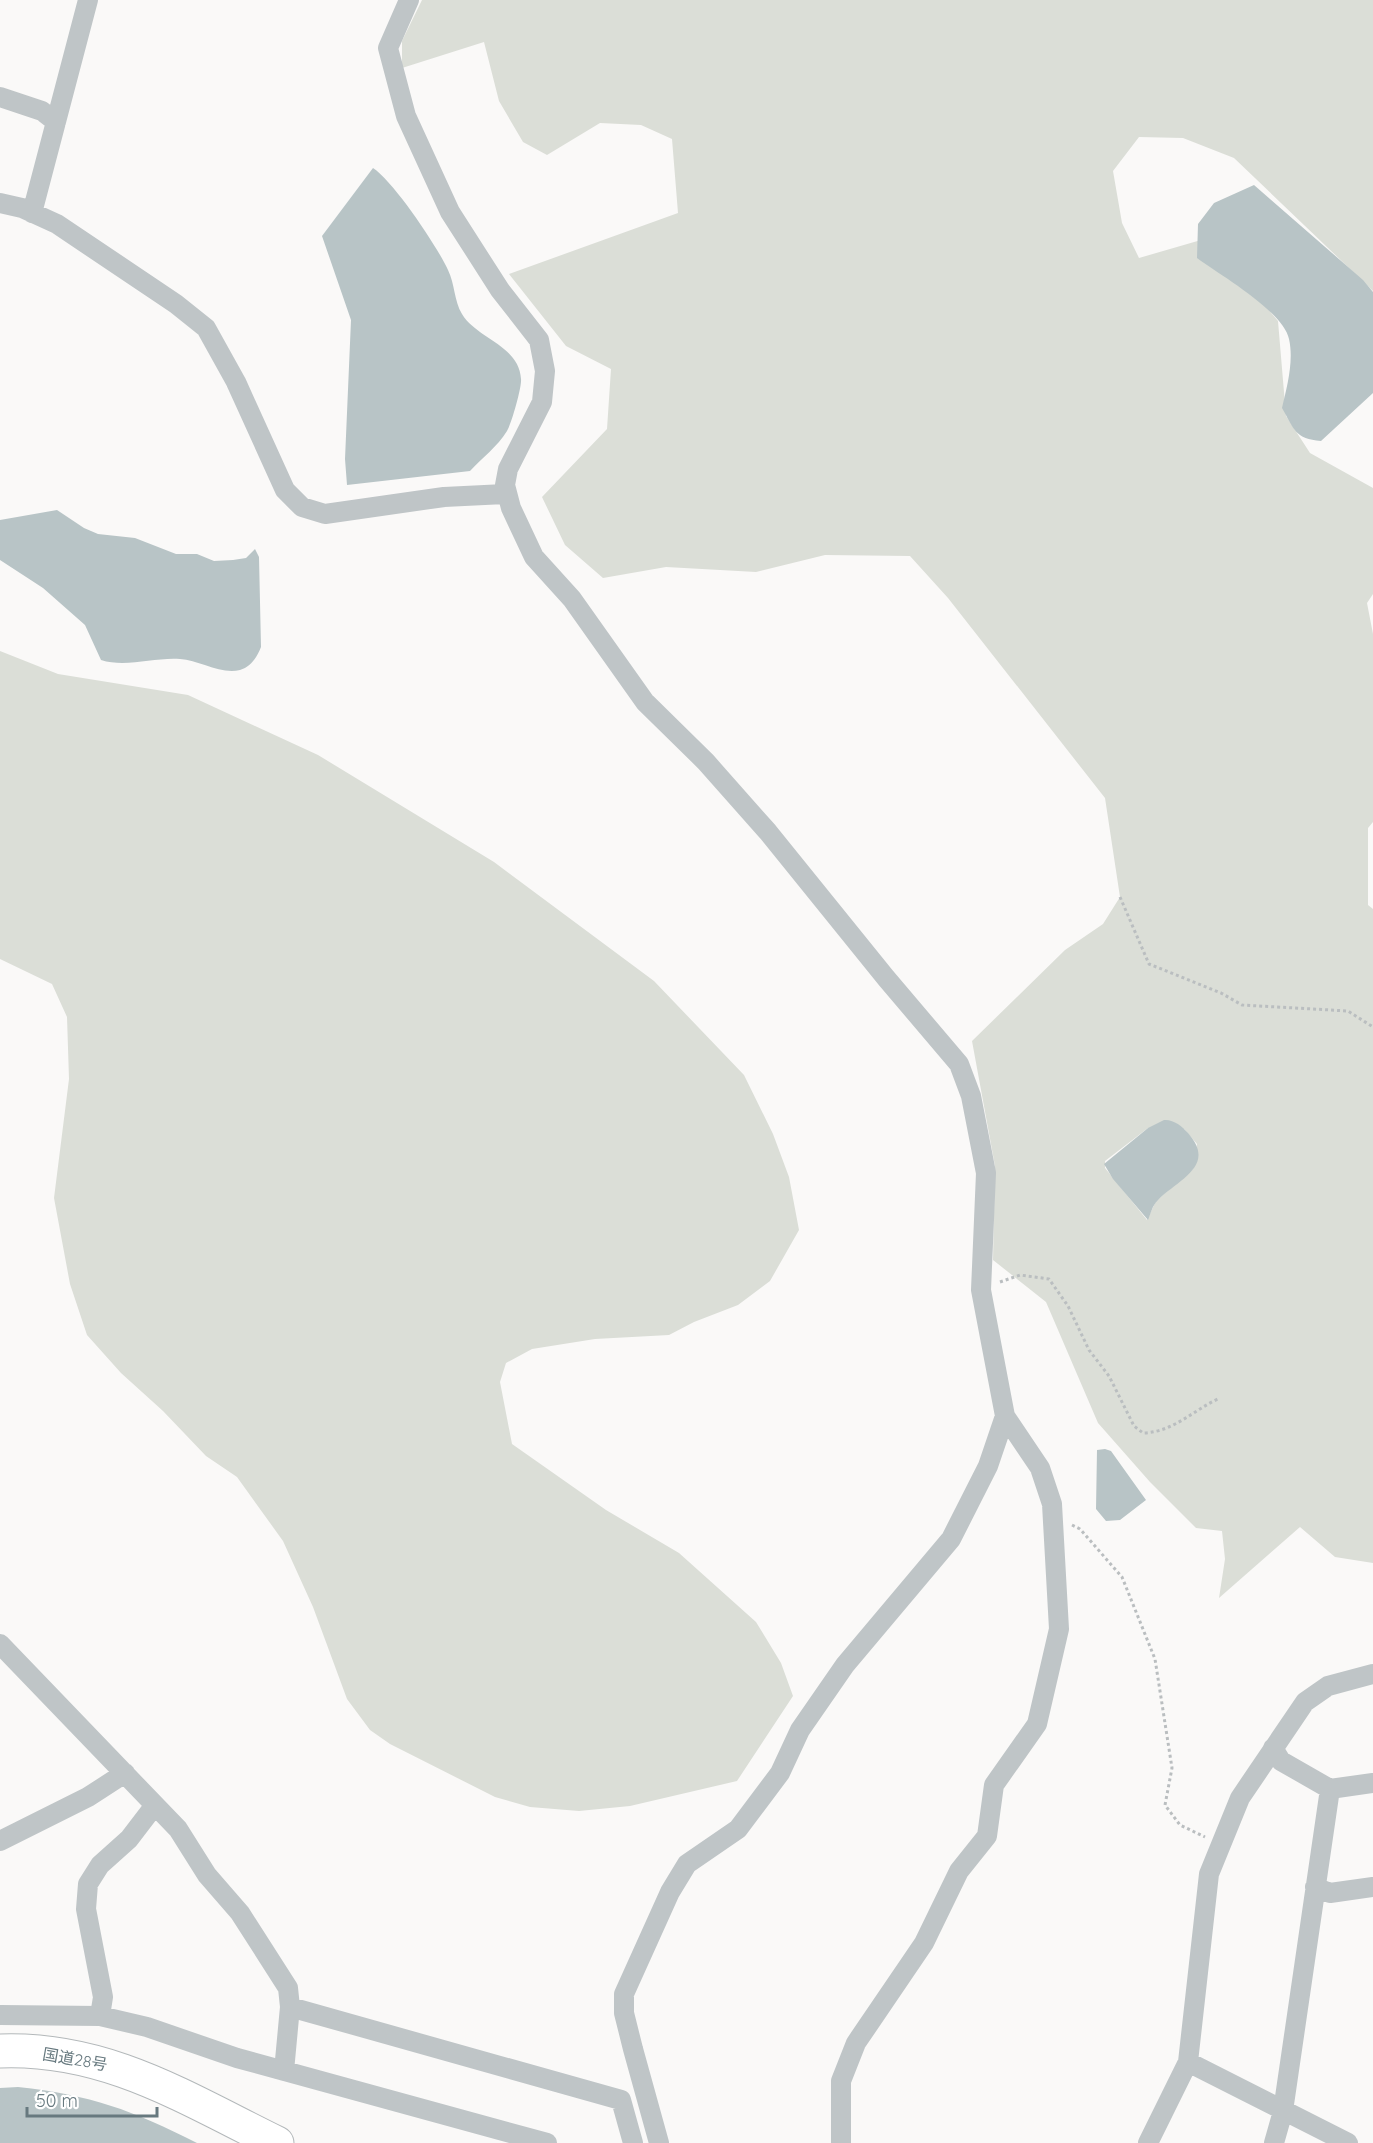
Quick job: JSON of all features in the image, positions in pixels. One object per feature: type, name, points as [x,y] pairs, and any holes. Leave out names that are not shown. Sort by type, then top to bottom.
[{"type":"highway","name":"国道28号","points":[[0,2051],[74,2057],[123,2069],[277,2143]]},
{"type":"street","points":[[32,213],[88,0]]},
{"type":"street","points":[[409,0],[388,48],[406,116],[450,212],[500,290],[539,340],[545,371],[542,402],[508,470],[506,494],[534,557],[572,598],[645,702],[706,762],[768,832],[959,1064],[971,1096],[986,1173],[981,1290],[1005,1416],[1040,1468],[1054,1517],[1059,1629],[1037,1724],[994,1785],[987,1836],[959,1871],[924,1943],[856,2043],[841,2081],[841,2143]]},
{"type":"street","points":[[0,97],[42,111],[56,122]]},
{"type":"street","points":[[0,202],[57,224],[166,297],[206,328],[237,382],[285,490],[302,507],[325,514],[444,497],[506,494]]},
{"type":"street","points":[[659,2143],[624,2013],[624,1994],[669,1892],[687,1864],[738,1829],[780,1773],[800,1730],[845,1665],[951,1539],[988,1466],[1005,1416]]},
{"type":"street","points":[[0,1644],[178,1829],[207,1875],[240,1913],[288,1988],[290,2007],[284,2071]]},
{"type":"street","points":[[1148,2143],[1188,2062],[1209,1874],[1240,1798],[1305,1702],[1328,1686],[1373,1674]]},
{"type":"street","points":[[1273,1748],[1281,1761],[1330,1789],[1373,1783]]},
{"type":"street","points":[[0,1841],[88,1797],[125,1773]]},
{"type":"street","points":[[1274,2143],[1283,2111],[1330,1789]]},
{"type":"street","points":[[100,2016],[103,1997],[87,1909],[88,1884],[100,1865],[129,1839],[154,1805]]},
{"type":"street","points":[[1315,1887],[1330,1893],[1373,1887]]},
{"type":"street","points":[[290,2007],[621,2100],[633,2143]]},
{"type":"street","points":[[0,2015],[100,2016],[147,2027],[237,2058],[547,2143]]},
{"type":"street","points":[[1188,2062],[1348,2143]]},
{"type":"path","points":[[1120,897],[1149,964],[1221,993],[1242,1005],[1348,1011],[1373,1027]]},
{"type":"path","points":[[981,1290],[1020,1275],[1049,1279],[1068,1306],[1089,1350],[1108,1376],[1134,1426],[1143,1433],[1169,1429],[1201,1406],[1220,1398]]},
{"type":"path","points":[[1054,1517],[1080,1529],[1122,1577],[1155,1659],[1172,1767],[1165,1805],[1180,1826],[1221,1845]]},
{"type":"shaded area","points":[[422,0],[1373,0],[1373,291],[1234,158],[1183,138],[1139,137],[1113,171],[1122,223],[1139,258],[1201,240],[1236,271],[1278,321],[1286,416],[1310,453],[1373,488],[1373,594],[1367,603],[1373,634],[1373,822],[1368,828],[1368,905],[1373,909],[1373,1563],[1335,1557],[1300,1527],[1219,1598],[1225,1559],[1222,1531],[1196,1528],[1150,1482],[1098,1423],[1046,1302],[993,1260],[995,1166],[972,1041],[1065,950],[1103,924],[1120,897],[1105,798],[948,598],[910,556],[825,555],[756,572],[666,567],[603,578],[565,545],[542,497],[607,429],[611,369],[566,346],[509,274],[678,213],[672,139],[641,125],[600,123],[547,155],[523,142],[499,101],[484,42],[402,68],[402,41]],"holes":[[[1148,1128],[1184,1129],[1197,1144],[1193,1169],[1156,1201],[1147,1220],[1105,1168],[1105,1161]]]},
{"type":"shaded area","points":[[373,168],[392,186],[435,246],[450,275],[457,304],[462,314],[477,330],[505,350],[519,367],[521,383],[509,427],[499,442],[470,471],[347,485],[345,459],[351,320],[322,236]]},
{"type":"shaded area","points":[[1254,185],[1363,280],[1373,292],[1373,393],[1321,441],[1306,438],[1296,432],[1282,408],[1291,356],[1289,339],[1284,328],[1263,306],[1197,258],[1198,224],[1214,203]]},
{"type":"shaded area","points":[[57,510],[84,528],[98,534],[135,538],[176,554],[197,554],[214,561],[233,560],[246,558],[255,549],[259,557],[261,647],[253,661],[244,669],[225,671],[180,659],[130,663],[101,660],[85,625],[43,588],[0,560],[0,520]]},
{"type":"shaded area","points":[[0,651],[58,674],[188,695],[318,755],[494,862],[654,981],[744,1075],[773,1134],[789,1177],[799,1230],[770,1281],[738,1305],[694,1322],[669,1335],[595,1339],[532,1349],[506,1363],[500,1382],[512,1444],[606,1510],[679,1553],[756,1622],[781,1663],[793,1696],[737,1781],[630,1806],[579,1811],[530,1807],[495,1797],[390,1744],[370,1730],[347,1699],[313,1607],[283,1541],[237,1477],[206,1456],[163,1411],[121,1373],[87,1335],[70,1284],[54,1198],[69,1079],[67,1017],[52,984],[0,959]]},
{"type":"shaded area","points":[[1164,1120],[1174,1122],[1186,1130],[1196,1144],[1197,1163],[1192,1171],[1158,1200],[1148,1220],[1113,1179],[1104,1164],[1148,1128]]},
{"type":"shaded area","points":[[1097,1450],[1111,1451],[1146,1500],[1120,1520],[1106,1521],[1096,1509]]},
{"type":"shaded area","points":[[18,2087],[68,2094],[110,2106],[152,2121],[197,2143],[0,2143],[0,2088]]}]
